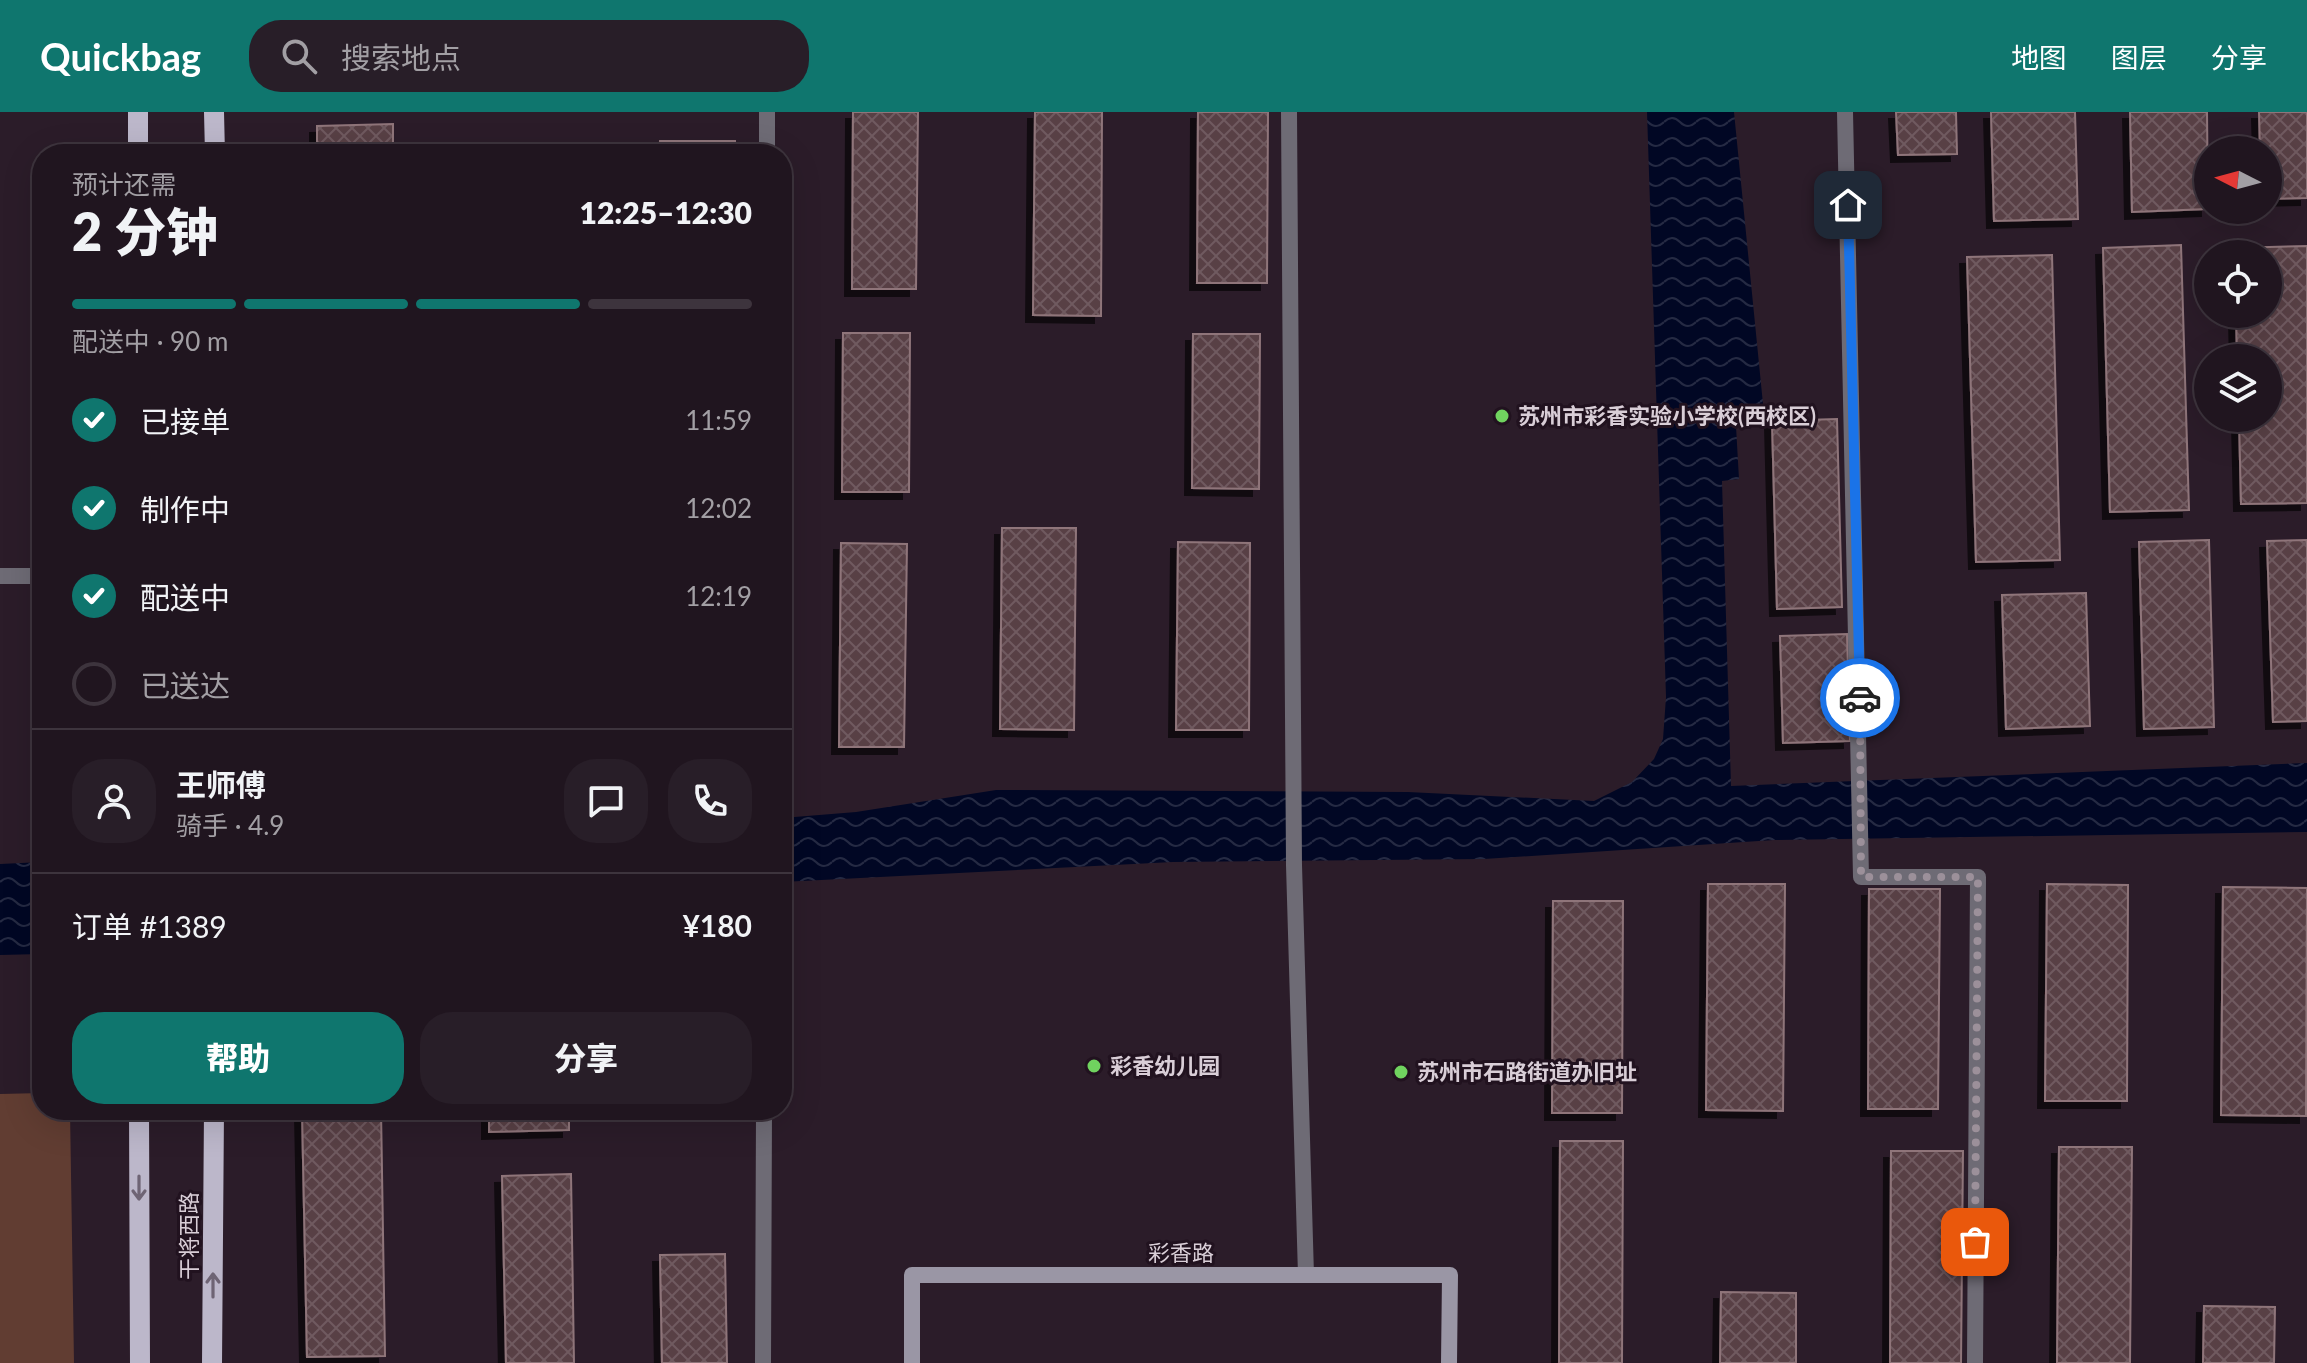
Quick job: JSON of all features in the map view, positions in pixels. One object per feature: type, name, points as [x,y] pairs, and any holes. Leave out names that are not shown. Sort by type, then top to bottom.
[{"type":"main road","points":[[138,112],[138,144]]},
{"type":"main road","points":[[214,112],[215,144]]},
{"type":"main road","points":[[139,1120],[140,1363]]},
{"type":"main road","name":"干将西路","points":[[212,1363],[214,1120]]},
{"type":"street","points":[[767,112],[767,144]]},
{"type":"street","points":[[1289,112],[1294,865],[1306,1275]]},
{"type":"street","points":[[1845,112],[1862,765],[1861,877],[1978,877],[1975,1363]]},
{"type":"street","points":[[0,576],[32,576]]},
{"type":"street","points":[[763,1363],[764,1120]]},
{"type":"street","name":"彩香路","points":[[912,1363],[912,1275],[1450,1275],[1449,1363]]},
{"type":"shaded area","points":[[32,1093],[32,1120],[70,1120],[74,1363],[0,1363],[0,1094]]},
{"type":"water","points":[[1647,112],[1734,112],[1765,424],[1736,426],[1739,479],[1722,481],[1731,786],[2307,763],[2307,832],[1774,840],[1484,859],[1173,862],[792,881],[792,817],[856,812],[996,790],[1408,792],[1594,801],[1632,782],[1654,759],[1663,739],[1666,697]]},
{"type":"water","points":[[32,862],[32,954],[0,955],[0,864]]},
{"type":"building","points":[[853,112],[918,112],[916,289],[852,289]]},
{"type":"building","points":[[1035,112],[1102,112],[1101,316],[1033,315]]},
{"type":"building","points":[[1198,112],[1268,112],[1267,283],[1197,283]]},
{"type":"building","points":[[1896,112],[1956,112],[1957,154],[1898,155]]},
{"type":"building","points":[[1991,112],[2075,112],[2078,219],[1994,221]]},
{"type":"building","points":[[2130,112],[2207,112],[2207,136],[2194,136],[2194,210],[2132,212]]},
{"type":"building","points":[[2259,112],[2307,112],[2307,198],[2282,199],[2282,136],[2260,136]]},
{"type":"building","points":[[393,124],[393,144],[317,144],[317,126]]},
{"type":"building","points":[[660,141],[735,141],[735,144],[660,144]]},
{"type":"building","points":[[2181,245],[2189,510],[2110,512],[2103,248]]},
{"type":"building","points":[[2307,246],[2307,503],[2241,504],[2239,432],[2282,432],[2282,344],[2237,344],[2236,328],[2282,328],[2282,247]]},
{"type":"building","points":[[2052,255],[2060,560],[1976,562],[1967,257]]},
{"type":"building","points":[[843,333],[910,333],[909,492],[842,492]]},
{"type":"building","points":[[1193,334],[1260,334],[1259,489],[1192,488]]},
{"type":"building","points":[[1837,419],[1842,607],[1777,609],[1772,421]]},
{"type":"building","points":[[1002,528],[1076,528],[1074,730],[1000,729]]},
{"type":"building","points":[[2209,540],[2214,727],[2144,729],[2139,542]]},
{"type":"building","points":[[2307,540],[2307,721],[2273,722],[2267,541]]},
{"type":"building","points":[[1178,542],[1250,543],[1249,730],[1176,730]]},
{"type":"building","points":[[841,543],[907,544],[904,747],[839,747]]},
{"type":"building","points":[[2086,593],[2090,726],[2006,729],[2002,595]]},
{"type":"building","points":[[1847,634],[1850,741],[1783,743],[1780,636]]},
{"type":"building","points":[[1708,884],[1785,884],[1783,1111],[1706,1110]]},
{"type":"building","points":[[2047,884],[2128,885],[2127,1101],[2045,1101]]},
{"type":"building","points":[[2223,887],[2307,888],[2306,1116],[2221,1115]]},
{"type":"building","points":[[1869,889],[1940,889],[1938,1109],[1868,1109]]},
{"type":"building","points":[[1553,901],[1623,901],[1622,1113],[1552,1113]]},
{"type":"building","points":[[302,1120],[381,1120],[385,1356],[307,1357]]},
{"type":"building","points":[[489,1120],[569,1120],[569,1130],[489,1132]]},
{"type":"building","points":[[1560,1141],[1623,1141],[1622,1363],[1559,1363]]},
{"type":"building","points":[[2059,1147],[2132,1147],[2130,1363],[2057,1363]]},
{"type":"building","points":[[1891,1151],[1963,1151],[1961,1363],[1890,1363]]},
{"type":"building","points":[[571,1174],[574,1363],[506,1363],[502,1176]]},
{"type":"building","points":[[725,1254],[727,1363],[662,1363],[660,1255]]},
{"type":"building","points":[[1721,1292],[1796,1293],[1796,1363],[1720,1363]]},
{"type":"building","points":[[2204,1306],[2275,1307],[2274,1363],[2203,1363]]},
{"type":"way so far","points":[[1860,698],[1861,877],[1978,877],[1975,1242]]},
{"type":"place","name":"苏州市彩香实验小学校(西校区)","points":[[1502,416]]},
{"type":"place","name":"彩香幼儿园","points":[[1094,1066]]},
{"type":"place","name":"苏州市石路街道办旧址","points":[[1401,1072]]},
{"type":"route","points":[[1848,205],[1860,698]]}]
